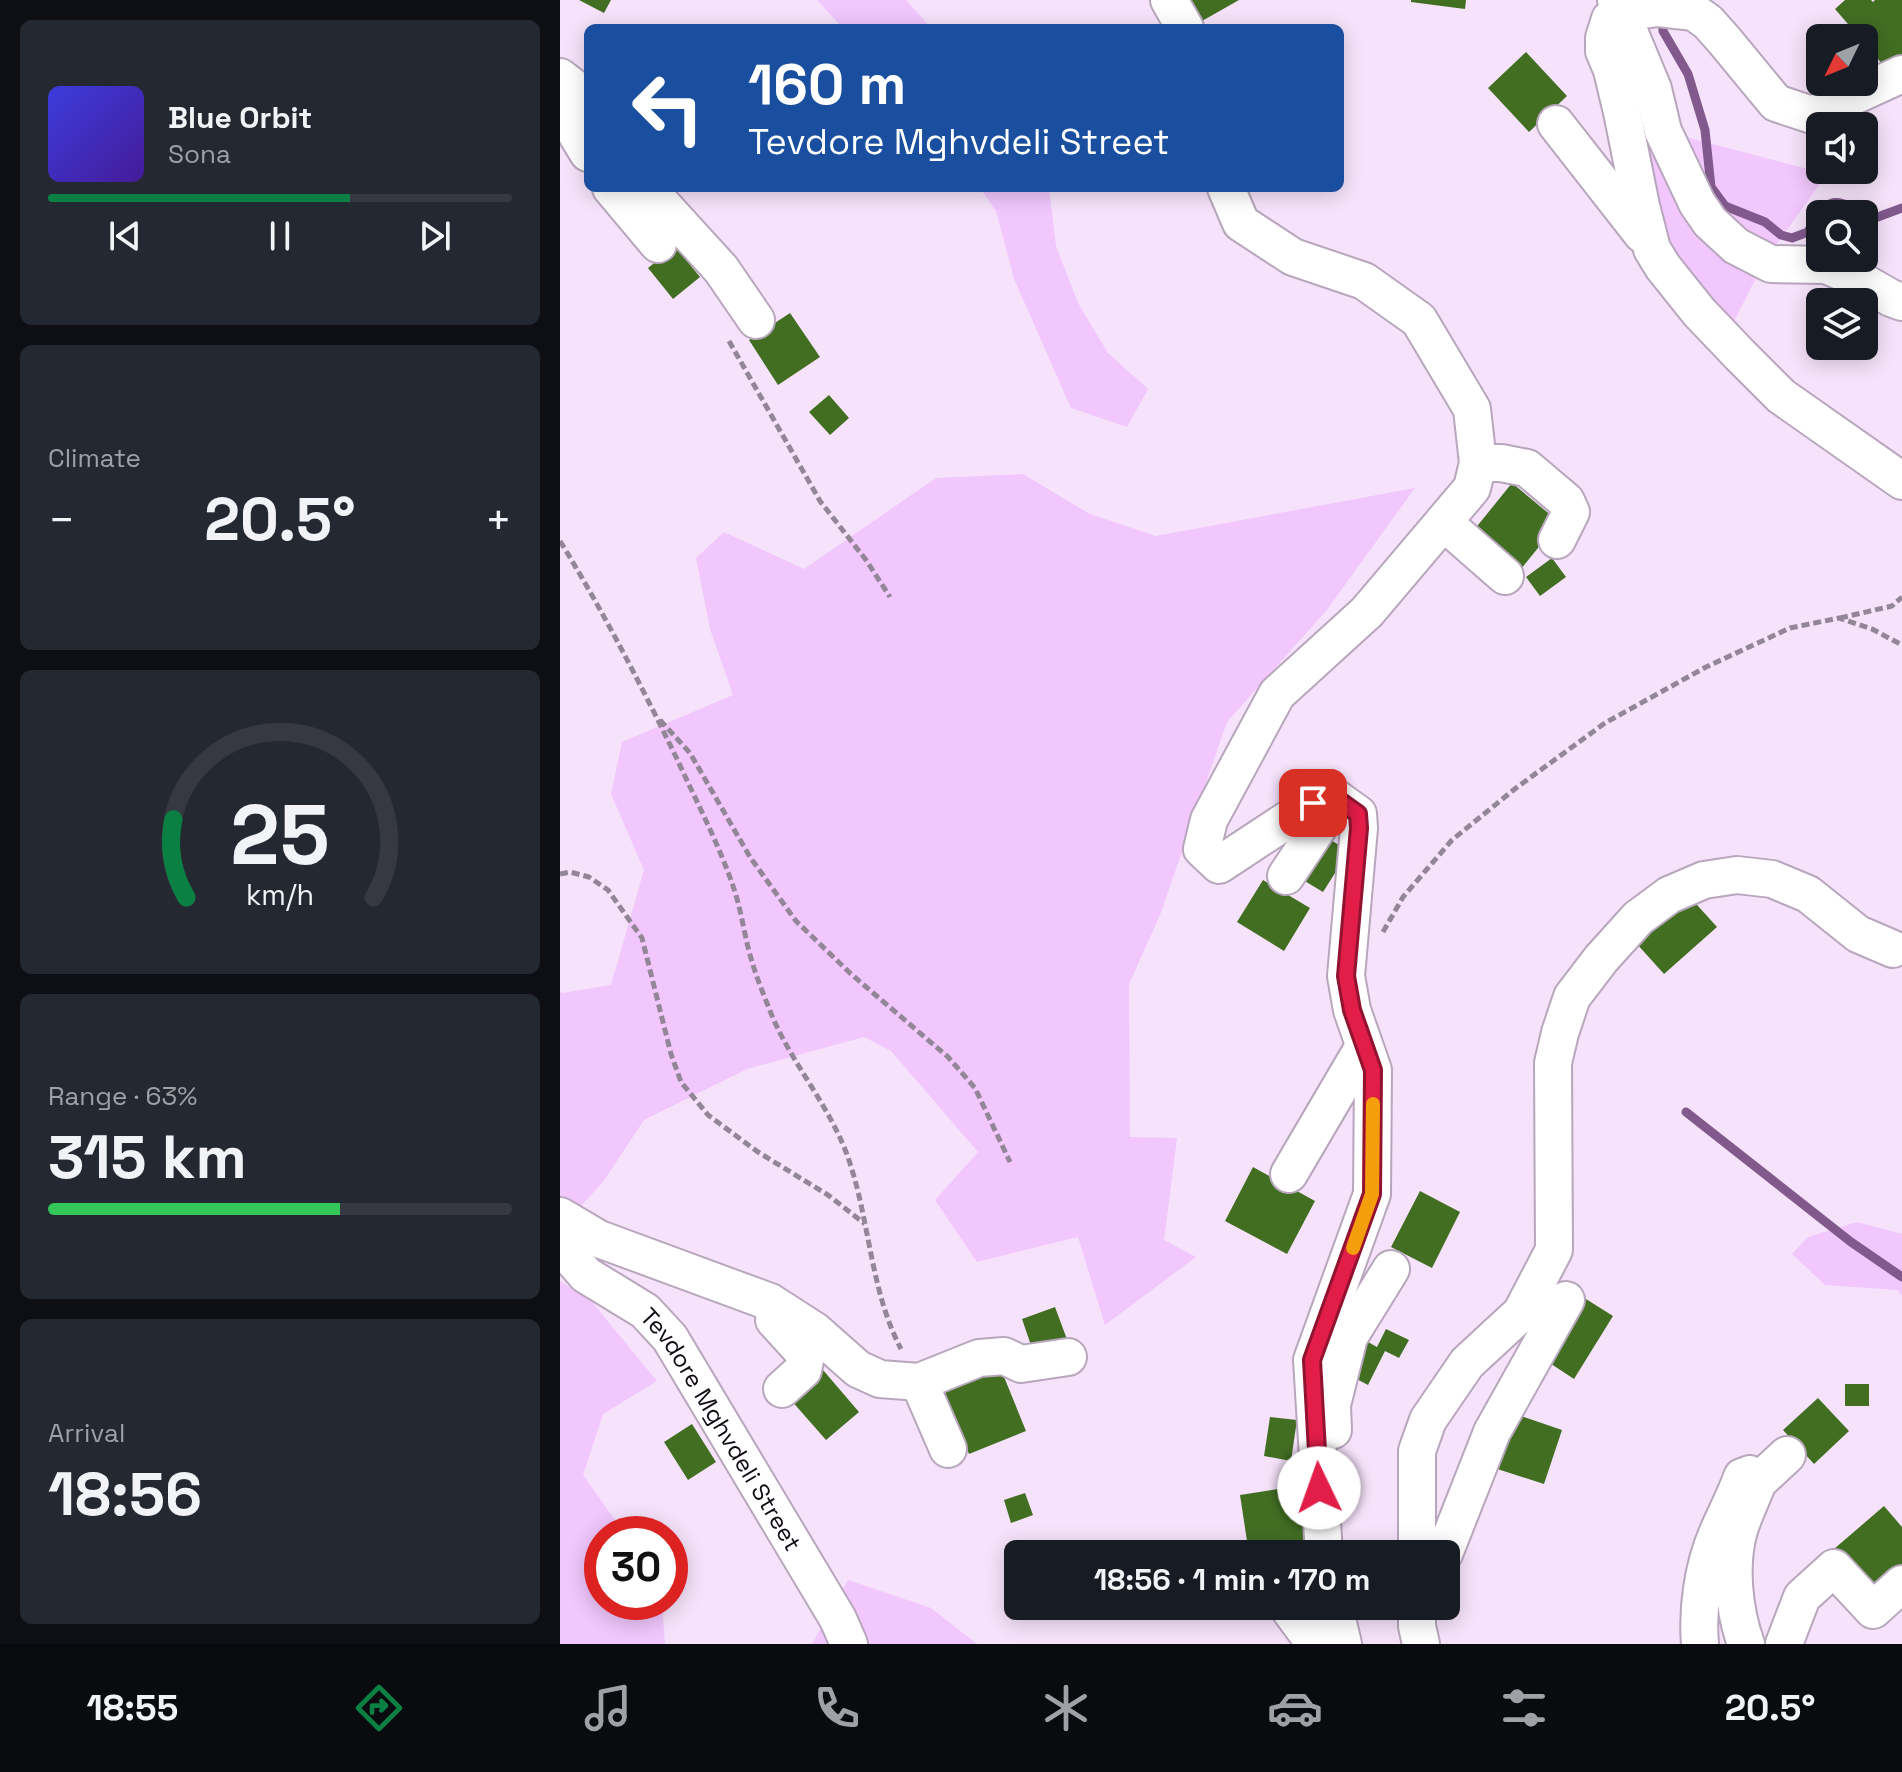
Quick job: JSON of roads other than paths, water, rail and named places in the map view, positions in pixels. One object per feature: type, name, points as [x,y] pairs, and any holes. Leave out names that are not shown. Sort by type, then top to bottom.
[{"type":"street","points":[[1169,0],[1183,24]]},
{"type":"street","points":[[1619,7],[1694,12],[1708,22],[1776,103],[1812,115],[1902,74]]},
{"type":"street","points":[[1619,7],[1610,19],[1604,51],[1612,70],[1652,249]]},
{"type":"street","points":[[1619,7],[1653,89],[1663,131],[1697,203],[1710,222],[1736,246],[1771,264],[1826,265],[1902,302]]},
{"type":"street","points":[[560,77],[573,87],[584,103]]},
{"type":"street","points":[[560,107],[584,146]]},
{"type":"street","points":[[1556,124],[1621,206],[1663,267],[1699,312],[1740,355],[1781,396],[1902,481]]},
{"type":"street","points":[[614,192],[658,244]]},
{"type":"street","points":[[651,192],[721,269],[740,327]]},
{"type":"street","points":[[1228,192],[1241,223],[1293,257],[1364,281],[1419,320],[1472,409],[1486,475],[1457,534],[1418,584],[1392,604],[1367,612]]},
{"type":"street","points":[[1322,1540],[1312,1360],[1372,1194],[1373,1070],[1352,1010],[1346,976],[1358,814],[1337,799],[1313,803],[1219,865],[1202,849],[1209,820],[1277,694],[1367,612],[1486,475],[1501,463],[1527,468],[1566,501],[1571,512],[1557,540]]},
{"type":"street","points":[[1457,534],[1505,576]]},
{"type":"street","points":[[1286,876],[1337,799]]},
{"type":"street","points":[[1417,1540],[1417,1451],[1428,1420],[1467,1363],[1521,1313],[1554,1250],[1553,1063],[1572,997],[1601,959],[1638,918],[1669,895],[1704,880],[1737,875],[1772,879],[1808,894],[1858,934],[1893,949]]},
{"type":"street","points":[[1553,1063],[1587,1007],[1632,952]]},
{"type":"street","points":[[1289,1174],[1363,1048]]},
{"type":"street","points":[[560,1216],[599,1239],[770,1302],[815,1331],[858,1369],[880,1379],[919,1382],[979,1358],[1004,1356],[1021,1364],[1068,1357]]},
{"type":"street","name":"Tevdore Mghvdeli Street","points":[[560,1245],[586,1275],[645,1311],[670,1338],[838,1619],[849,1644]]},
{"type":"street","points":[[1330,1540],[1339,1523],[1332,1405],[1349,1337],[1391,1269]]},
{"type":"street","points":[[752,1296],[806,1355],[803,1370],[782,1389]]},
{"type":"street","points":[[1450,1540],[1492,1432],[1566,1300]]},
{"type":"street","points":[[919,1382],[948,1449]]},
{"type":"street","points":[[1746,1644],[1739,1624],[1734,1587],[1739,1532],[1758,1482],[1787,1455]]},
{"type":"street","points":[[1700,1644],[1698,1625],[1703,1590],[1717,1535],[1742,1477],[1750,1474],[1758,1482]]},
{"type":"street","points":[[1784,1644],[1802,1597],[1834,1568],[1873,1610],[1902,1584]]},
{"type":"street","points":[[1297,1620],[1315,1644]]},
{"type":"street","points":[[1337,1620],[1343,1644]]},
{"type":"waterway","points":[[1662,15],[1663,31],[1688,74],[1705,130],[1711,187],[1725,206],[1765,222],[1781,235],[1792,238],[1808,232],[1823,209],[1836,202],[1875,218],[1902,208]]},
{"type":"waterway","points":[[1686,1112],[1851,1242],[1902,1277]]}]
